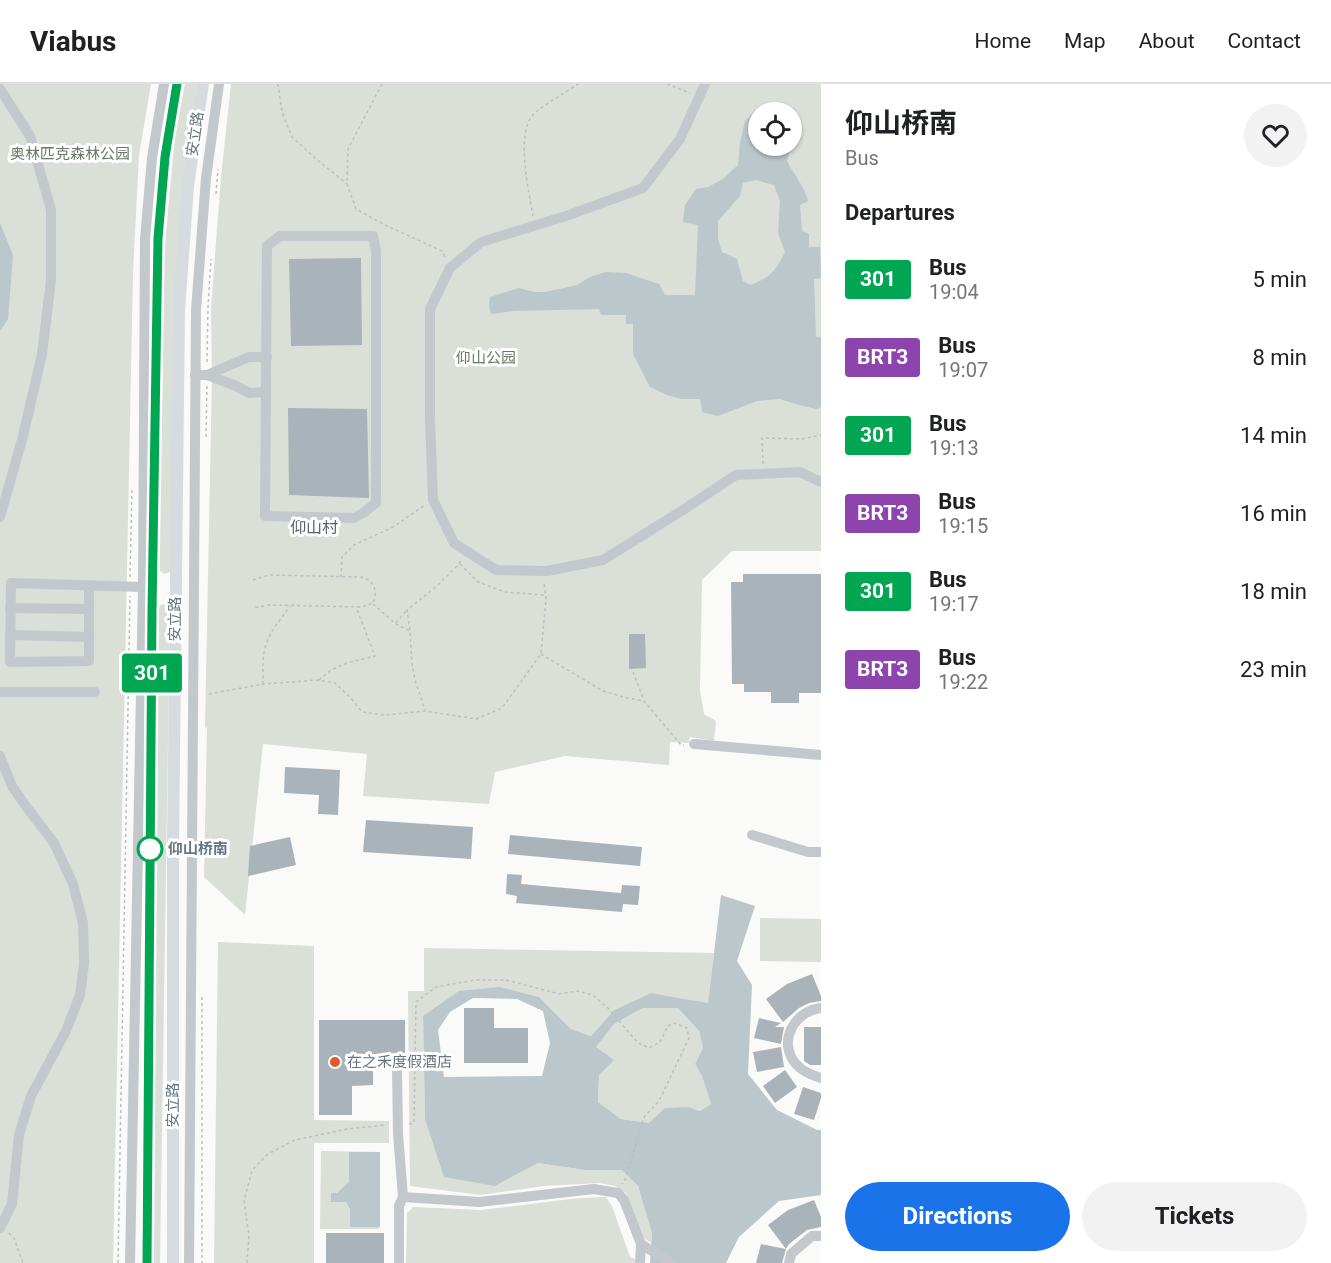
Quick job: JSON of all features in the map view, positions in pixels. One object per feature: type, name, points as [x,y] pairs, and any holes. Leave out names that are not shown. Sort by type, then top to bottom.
[{"type":"main road","name":"安立路","points":[[147,1263],[152,623],[158,238],[165,157],[177,84]]},
{"type":"main road","name":"安立路","points":[[173,1263],[173,788],[179,322],[188,186],[203,84]]},
{"type":"street","points":[[130,1263],[143,587],[145,239],[152,158],[164,84]]},
{"type":"street","name":"安立路","points":[[189,1263],[198,587],[196,310],[206,178],[219,84]]},
{"type":"street","points":[[705,84],[680,139],[644,188],[566,216],[481,242],[450,268],[430,309],[433,500],[454,543],[496,570],[543,570],[603,560],[736,475],[800,472],[821,482]]},
{"type":"street","points":[[0,89],[30,136],[51,210],[51,280],[42,354],[23,436],[0,517]]},
{"type":"street","points":[[280,236],[373,236],[376,251],[376,503],[363,513],[354,518],[265,516],[267,357],[267,246],[280,236]]},
{"type":"street","points":[[207,375],[249,357],[267,357]]},
{"type":"street","points":[[195,375],[207,375],[249,393],[266,392]]},
{"type":"street","points":[[89,586],[88,661],[10,662],[11,583],[143,587]]},
{"type":"street","points":[[10,608],[89,609]]},
{"type":"street","points":[[10,635],[89,637]]},
{"type":"street","points":[[0,692],[95,692]]},
{"type":"street","points":[[694,744],[821,755]]},
{"type":"street","points":[[0,756],[12,786],[54,843],[73,884],[83,923],[84,963],[80,995],[66,1031],[31,1096],[19,1135],[12,1204],[1,1227]]},
{"type":"street","points":[[752,835],[808,852],[821,852]]},
{"type":"street","points":[[821,1008],[810,1010],[797,1019],[788,1039],[791,1057],[796,1064],[809,1074],[821,1078]]},
{"type":"street","points":[[397,1069],[398,1134],[404,1197],[399,1206],[399,1263]]},
{"type":"street","points":[[404,1197],[479,1202],[567,1191],[606,1190],[618,1193],[624,1200],[644,1246],[670,1263]]},
{"type":"street","points":[[789,1263],[791,1254],[812,1236],[821,1236]]},
{"type":"street","points":[[640,1263],[644,1246]]},
{"type":"path","points":[[278,84],[282,112],[292,137],[347,184]]},
{"type":"path","points":[[382,84],[348,149],[347,184],[356,209],[442,251],[450,268]]},
{"type":"path","points":[[535,226],[526,172],[524,141],[527,123],[534,114],[578,84]]},
{"type":"path","points":[[667,84],[699,97]]},
{"type":"path","points":[[216,197],[219,165]]},
{"type":"path","points":[[206,435],[208,307],[212,250]]},
{"type":"path","points":[[763,473],[762,438],[802,439],[821,435]]},
{"type":"path","points":[[118,1263],[133,483]]},
{"type":"path","points":[[341,577],[342,558],[354,545],[393,527],[433,500]]},
{"type":"path","points":[[396,624],[407,610],[437,586],[459,564],[464,549]]},
{"type":"path","points":[[459,564],[478,582],[505,592],[545,595]]},
{"type":"path","points":[[209,694],[263,684],[318,680],[335,683],[351,697],[362,712],[385,715],[425,711],[476,719],[502,708],[541,654],[545,595],[543,570]]},
{"type":"path","points":[[253,580],[269,575],[368,578],[375,588],[376,596],[372,603],[362,607],[269,604],[253,608]]},
{"type":"path","points":[[372,603],[396,624],[410,631]]},
{"type":"path","points":[[263,684],[266,644],[290,605]]},
{"type":"path","points":[[318,680],[331,670],[347,663],[375,656],[356,606]]},
{"type":"path","points":[[407,610],[412,664],[425,711]]},
{"type":"path","points":[[541,654],[603,692],[644,701]]},
{"type":"path","points":[[633,672],[644,701],[681,745],[694,744]]},
{"type":"path","points":[[406,1124],[414,1123],[416,1002],[436,987],[475,980],[506,980],[559,994],[577,991],[593,995],[608,1008],[638,1043],[649,1048],[660,1042],[668,1026],[674,1023],[687,1028],[689,1038],[659,1101],[644,1117],[625,1180]]},
{"type":"path","points":[[202,994],[202,1263]]},
{"type":"path","points":[[247,1263],[249,1236],[244,1202],[252,1170],[268,1154],[295,1140],[347,1128],[390,1125]]},
{"type":"path","points":[[1,1227],[14,1238],[24,1263]]},
{"type":"green space","name":"奥林匹克森林公园","points":[[0,84],[151,84],[139,155],[133,273],[113,1263],[0,1263]]},
{"type":"green space","points":[[185,84],[197,84],[187,157],[172,569],[164,574],[158,569],[162,297],[175,136]]},
{"type":"green space","name":"仰山公园","points":[[231,84],[821,84],[821,551],[732,551],[702,580],[700,691],[704,714],[716,721],[714,741],[690,737],[689,743],[670,742],[669,765],[565,756],[495,772],[489,804],[363,796],[367,754],[263,744],[245,915],[204,877],[212,376],[211,307]]},
{"type":"green space","points":[[160,605],[169,605],[170,611],[160,1263],[148,1263],[157,613]]},
{"type":"green space","points":[[760,918],[821,919],[821,962],[760,961]]},
{"type":"green space","points":[[218,942],[314,946],[314,1120],[389,1121],[389,1143],[314,1143],[314,1263],[214,1263]]},
{"type":"green space","points":[[424,948],[714,953],[708,1003],[651,993],[614,1010],[591,1036],[571,1029],[539,997],[500,987],[423,1016],[425,1119],[495,1186],[538,1163],[585,1170],[622,1170],[638,1186],[652,1233],[651,1243],[644,1238],[626,1193],[615,1186],[599,1183],[544,1186],[481,1195],[410,1186],[408,991],[424,991]]},
{"type":"green space","points":[[643,1008],[678,1008],[699,1031],[703,1048],[695,1064],[702,1076],[711,1104],[700,1111],[689,1107],[649,1123],[621,1119],[598,1102],[599,1075],[596,1047],[614,1024]]},
{"type":"green space","points":[[321,1151],[380,1152],[379,1229],[320,1229]]},
{"type":"green space","points":[[606,1197],[612,1206],[630,1257],[645,1263],[406,1263],[407,1213],[413,1207],[481,1210]]},
{"type":"shaded area","points":[[748,118],[748,156],[788,156],[787,161],[807,196],[808,201],[800,205],[802,231],[809,234],[809,247],[820,247],[821,278],[814,279],[816,337],[821,337],[821,407],[817,409],[780,399],[757,401],[718,416],[702,412],[700,399],[681,399],[650,387],[633,354],[633,324],[626,324],[626,315],[601,315],[599,309],[514,311],[491,314],[490,297],[519,288],[545,292],[564,288],[577,285],[592,276],[606,272],[626,273],[659,284],[665,295],[695,295],[698,225],[683,222],[685,205],[696,189],[708,187],[723,179],[738,165],[745,121]],"holes":[[[756,180],[774,185],[780,201],[778,233],[785,252],[772,273],[750,285],[743,281],[737,259],[722,252],[718,239],[718,221],[740,196],[743,183]]]},
{"type":"shaded area","points":[[0,223],[13,255],[8,319],[0,331]]},
{"type":"shaded area","points":[[721,895],[755,906],[737,961],[752,985],[748,1074],[777,1110],[821,1130],[821,1195],[779,1201],[739,1237],[726,1263],[650,1263],[652,1233],[638,1186],[622,1170],[585,1170],[538,1163],[495,1186],[444,1177],[425,1119],[423,1016],[459,991],[500,987],[539,997],[571,1029],[591,1036],[614,1010],[651,993],[708,1003]],"holes":[[[473,998],[517,999],[543,1011],[550,1043],[542,1076],[444,1077],[438,1030],[450,1012]],[[643,1008],[678,1008],[699,1031],[703,1048],[695,1064],[702,1076],[711,1104],[700,1111],[689,1107],[665,1108],[649,1123],[621,1119],[598,1102],[599,1075],[614,1060],[596,1047],[614,1024]]]},
{"type":"shaded area","points":[[349,1152],[380,1152],[380,1227],[350,1227],[350,1209],[346,1202],[331,1202],[331,1193],[337,1193],[349,1182]]},
{"type":"building","points":[[361,258],[362,345],[291,346],[289,259]]},
{"type":"building","points":[[288,408],[367,409],[369,498],[289,495]]},
{"type":"building","points":[[743,574],[821,574],[821,693],[799,693],[799,703],[771,703],[771,692],[744,692],[744,684],[732,684],[731,582],[743,582]]},
{"type":"building","points":[[629,634],[645,634],[646,668],[629,669]]},
{"type":"building","points":[[285,767],[340,770],[338,815],[318,814],[319,795],[284,793]]},
{"type":"building","points":[[366,820],[473,827],[471,859],[363,852]]},
{"type":"building","points":[[510,835],[642,847],[640,866],[508,854]]},
{"type":"building","points":[[290,837],[296,865],[248,876],[250,846]]},
{"type":"building","points":[[507,874],[522,875],[521,884],[621,893],[622,885],[640,886],[638,905],[623,904],[622,912],[516,903],[517,896],[506,894]]},
{"type":"building","points":[[812,974],[821,1001],[799,1008],[783,1022],[766,999],[787,984]]},
{"type":"building","points":[[464,1008],[494,1008],[494,1028],[528,1028],[528,1063],[464,1063]]},
{"type":"building","points":[[759,1018],[781,1023],[775,1027],[784,1027],[781,1044],[754,1038]]},
{"type":"building","name":"在之禾度假酒店","points":[[319,1020],[405,1020],[405,1054],[350,1054],[350,1070],[373,1070],[373,1085],[352,1086],[352,1115],[319,1115]]},
{"type":"building","points":[[804,1027],[821,1027],[821,1065],[810,1065],[804,1061]]},
{"type":"building","points":[[781,1047],[784,1067],[757,1072],[753,1052]]},
{"type":"building","points":[[785,1070],[797,1087],[775,1103],[763,1086]]},
{"type":"building","points":[[803,1087],[821,1093],[814,1120],[794,1114]]},
{"type":"building","points":[[814,1200],[821,1217],[821,1227],[807,1230],[786,1249],[768,1225],[788,1210]]},
{"type":"building","points":[[326,1233],[384,1233],[384,1263],[326,1263]]},
{"type":"building","points":[[761,1244],[786,1249],[782,1263],[756,1263]]},
{"type":"bus line","name":"301","points":[[147,1263],[156,310],[158,238],[165,157],[177,84]]},
{"type":"place","name":"仰山桥南","points":[[150,849]]},
{"type":"place","name":"在之禾度假酒店","points":[[335,1062]]},
{"type":"district","name":"仰山村","points":[[314,527]]}]
